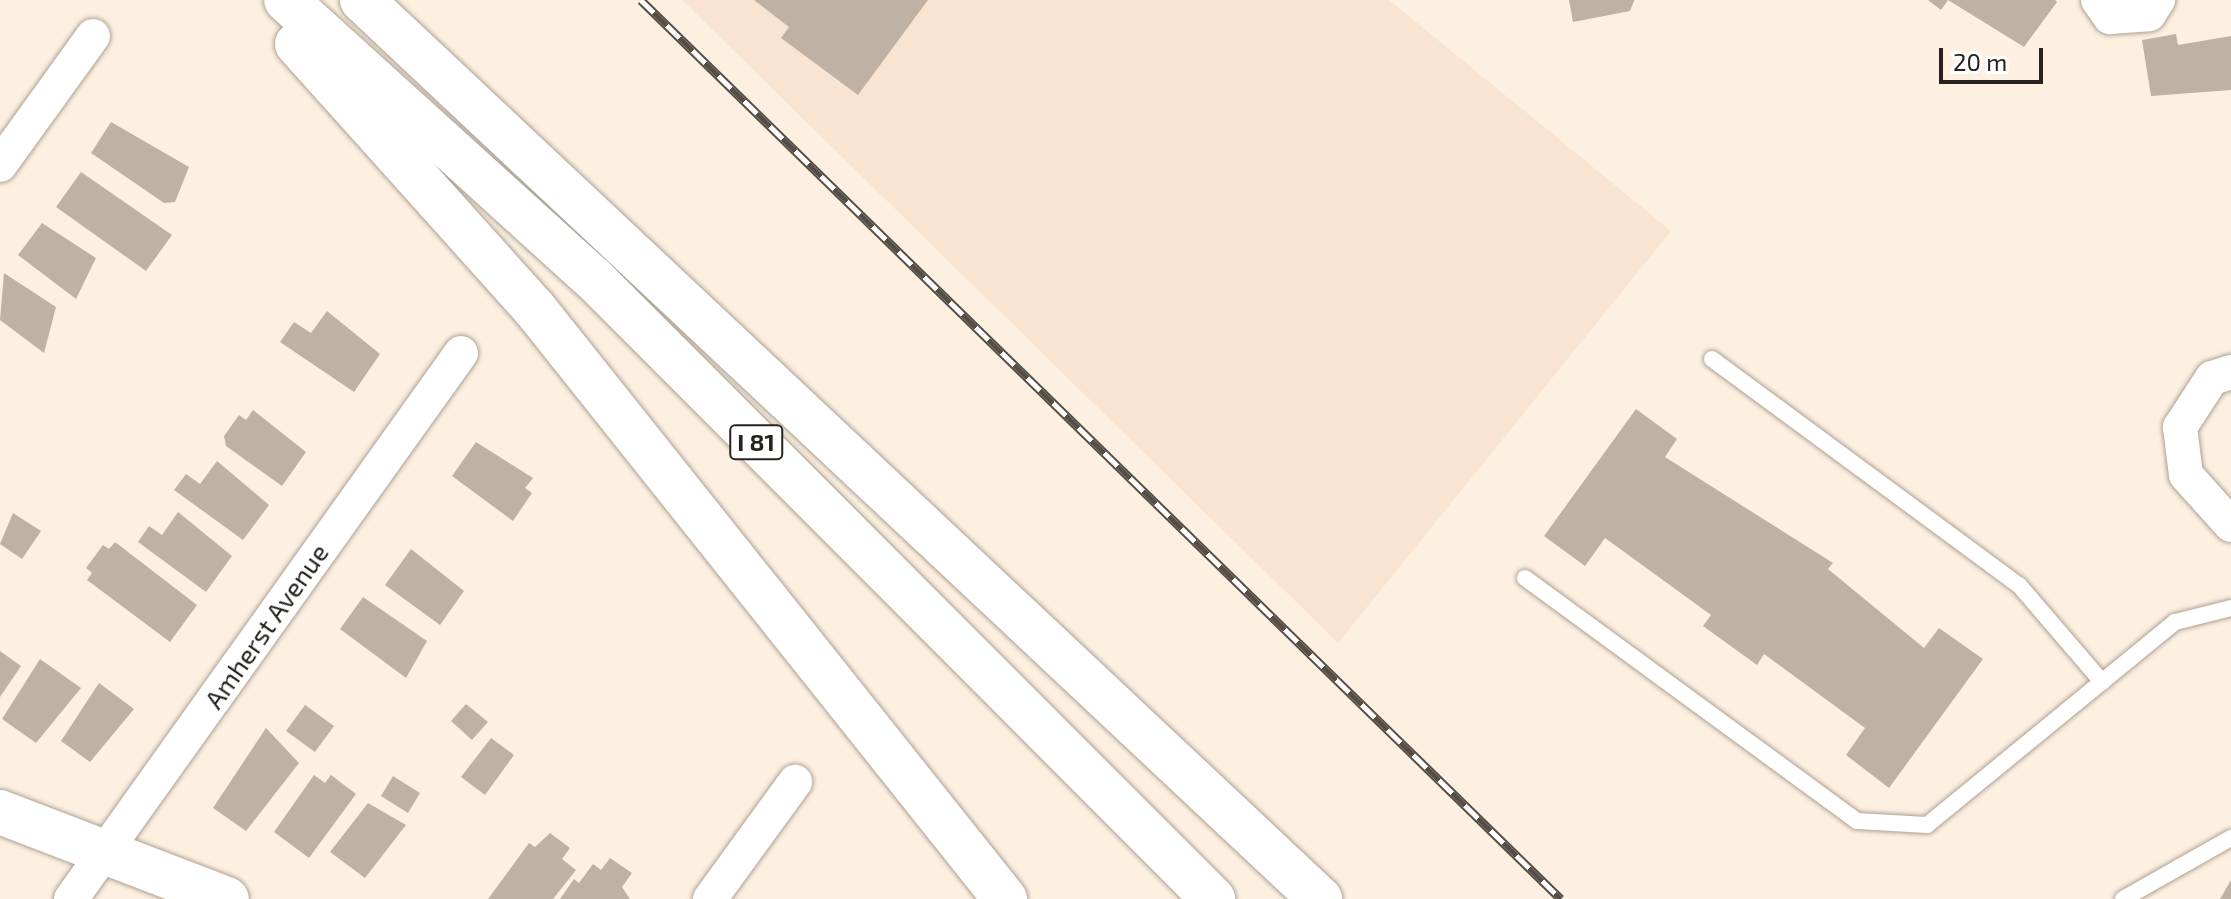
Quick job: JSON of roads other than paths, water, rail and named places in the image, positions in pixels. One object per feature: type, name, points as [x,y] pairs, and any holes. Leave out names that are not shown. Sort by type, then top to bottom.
[{"type":"main road","points":[[258,0],[534,308],[1005,899]]},
{"type":"main road","name":"I 81","points":[[286,0],[593,278],[1213,899]]},
{"type":"main road","name":"I 81","points":[[362,0],[1320,899]]},
{"type":"main road","points":[[0,812],[227,899]]},
{"type":"street","points":[[2098,0],[2110,17],[2149,14],[2158,0]]},
{"type":"street","points":[[0,165],[93,36]]},
{"type":"street","name":"Amherst Avenue","points":[[71,899],[461,353]]},
{"type":"street","points":[[2231,372],[2212,378],[2180,427],[2186,475],[2231,525]]},
{"type":"street","points":[[710,899],[795,782]]},
{"type":"lane","points":[[1712,359],[2019,585],[2102,682]]},
{"type":"lane","points":[[1525,578],[1857,821],[1927,825],[2175,622],[2231,608]]},
{"type":"lane","points":[[2123,899],[2231,838]]},
{"type":"railway","points":[[641,0],[1561,899]]}]
